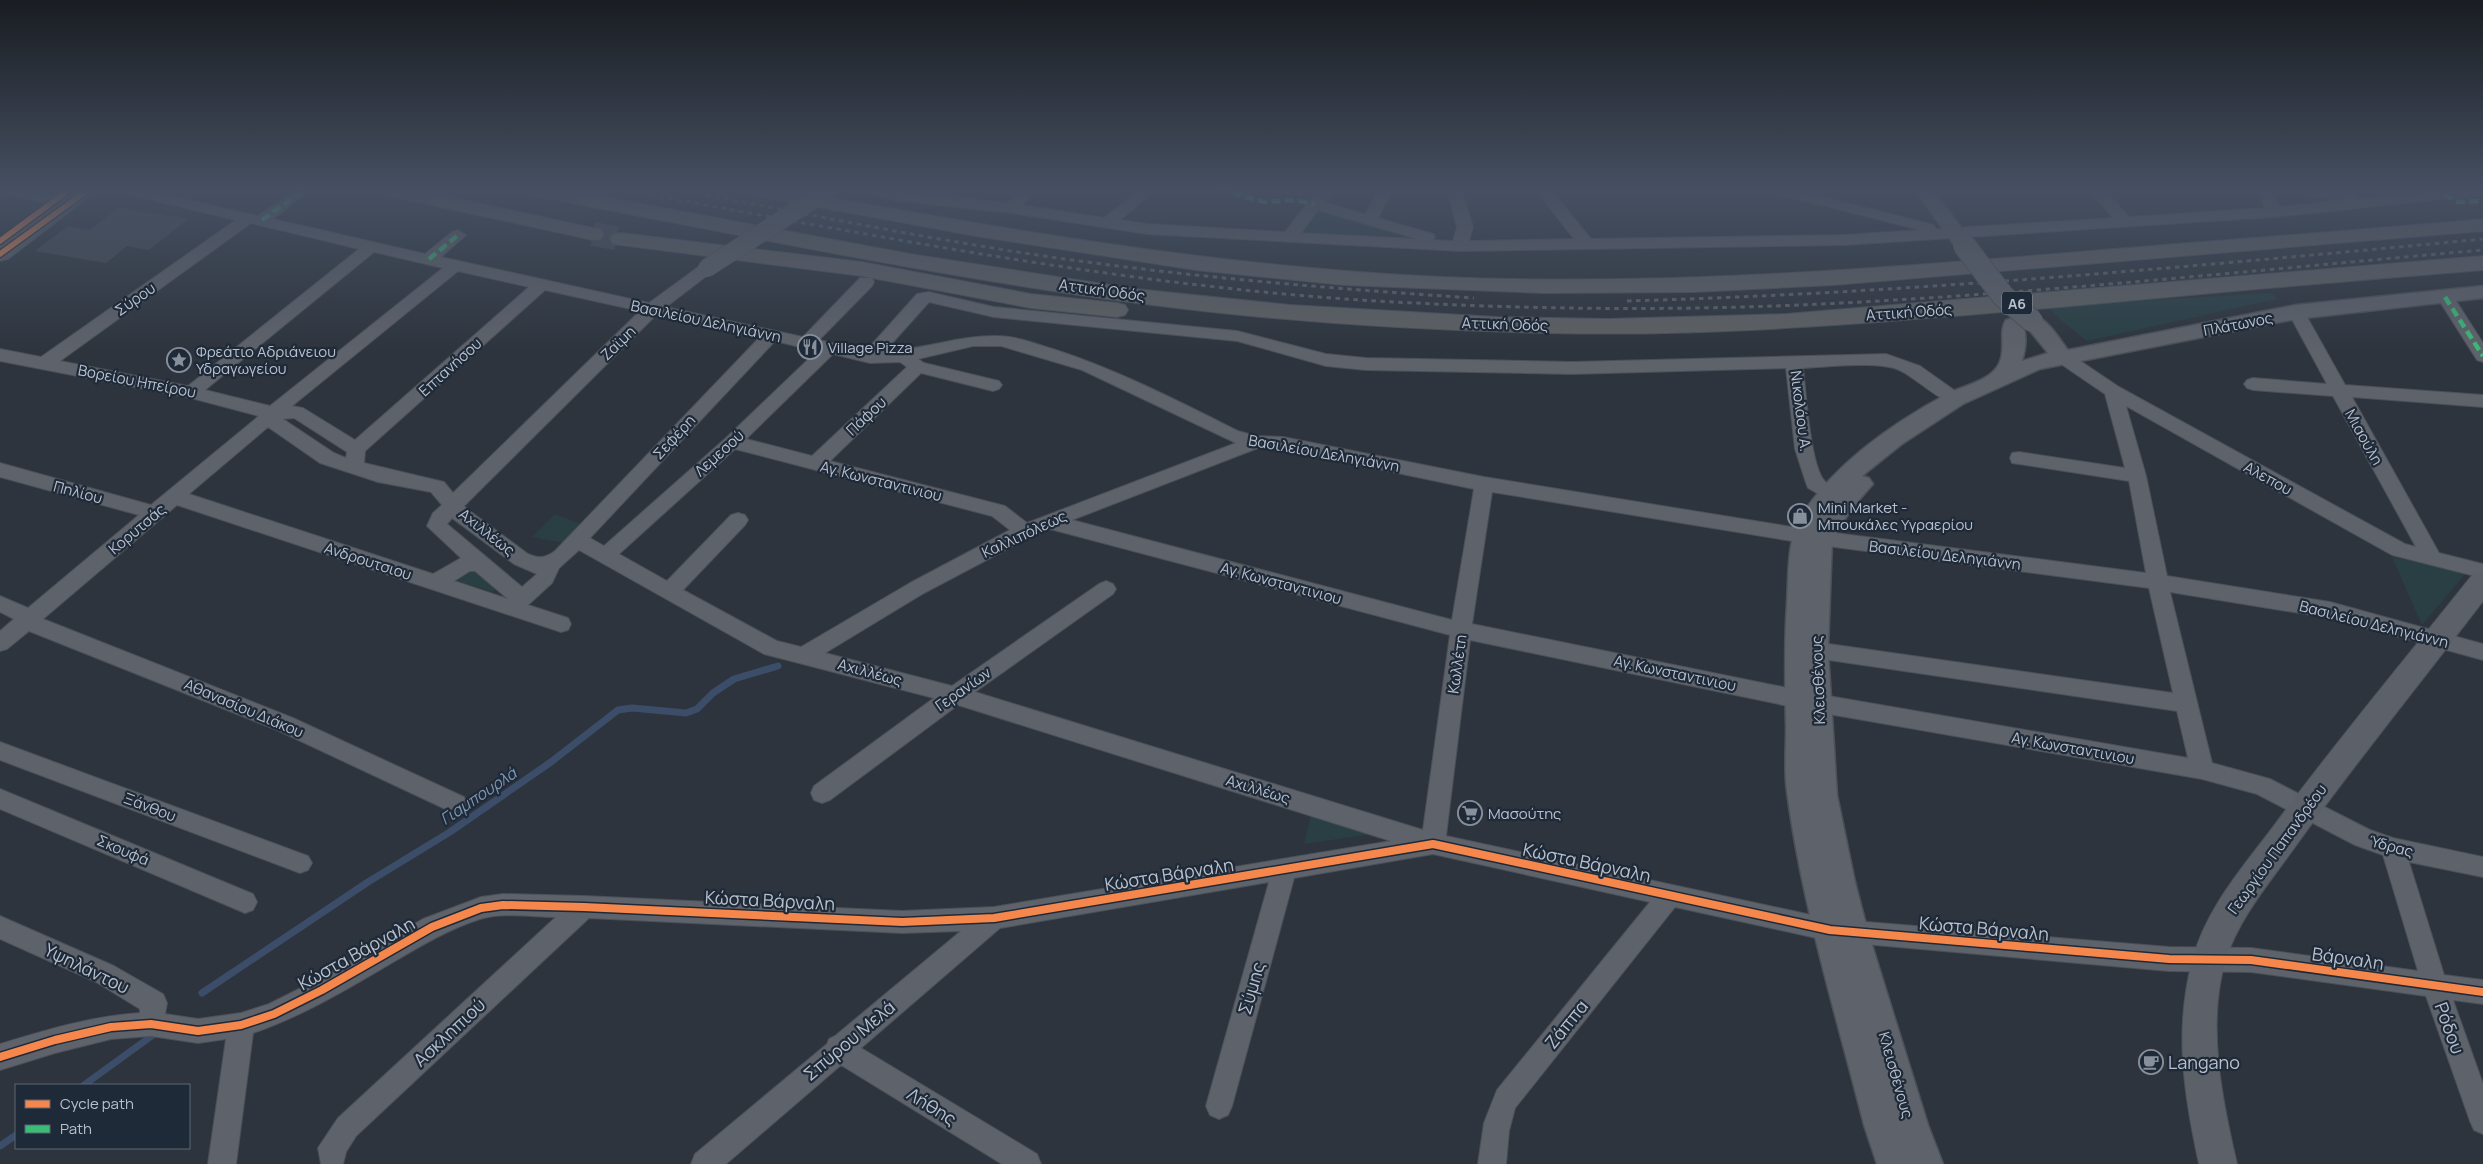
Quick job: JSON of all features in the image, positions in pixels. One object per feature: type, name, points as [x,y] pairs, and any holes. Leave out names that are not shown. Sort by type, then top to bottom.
[{"type":"highway","points":[[663,244],[871,271],[1001,296],[1070,306],[1422,333],[1474,333],[1549,326]]},
{"type":"highway","name":"Αττική Οδός","points":[[832,244],[1134,296],[1244,308],[1359,317],[1549,326],[1773,321],[1951,309],[2483,263]]},
{"type":"highway","points":[[1054,244],[1225,267],[1345,278],[1474,284],[1610,286],[1741,284],[1915,273],[2254,244]]},
{"type":"main road","points":[[0,254],[13,244]]},
{"type":"main road","name":"Γεωργίου Παπανδρέου","points":[[2218,1164],[2204,1102],[2200,1050],[2201,1004],[2209,960],[2229,912],[2306,808],[2483,581]]},
{"type":"street","name":"Σύρου","points":[[45,363],[219,244]]},
{"type":"street","name":"Βασιλείου Δεληγιάννη","points":[[360,244],[870,357],[904,356],[958,344],[988,340],[1028,347],[1088,366],[1232,435],[1256,442],[1283,443],[1484,484],[1812,538],[2158,582],[2330,610],[2483,652]]},
{"type":"street","points":[[429,259],[447,244]]},
{"type":"street","name":"Ζαϊμη","points":[[479,563],[437,526],[440,518],[452,504],[652,309],[707,268],[744,244]]},
{"type":"street","points":[[1426,244],[1460,246],[1621,244]]},
{"type":"street","points":[[1964,244],[2022,323],[2064,358]]},
{"type":"street","points":[[191,392],[371,247]]},
{"type":"street","name":"Κορυτσάς","points":[[0,643],[175,497],[272,413],[456,265]]},
{"type":"street","points":[[807,343],[866,282]]},
{"type":"street","name":"Επτανήσου","points":[[355,458],[542,284]]},
{"type":"street","name":"Πλάτωνος","points":[[1997,380],[2035,363],[2296,312],[2483,292]]},
{"type":"street","points":[[2445,297],[2483,356]]},
{"type":"street","points":[[870,357],[923,298],[935,298],[994,312],[1237,336],[1326,360],[1366,364],[1572,368],[1886,360],[1898,362],[1911,368],[1955,399]]},
{"type":"street","points":[[988,340],[994,312]]},
{"type":"street","name":"Μιαούλη","points":[[2296,312],[2433,560]]},
{"type":"street","points":[[1997,380],[2007,370],[2015,354],[2022,323]]},
{"type":"street","name":"Σεφέρη","points":[[577,540],[771,335]]},
{"type":"street","name":"Λεμεσού","points":[[606,555],[732,442],[830,348]]},
{"type":"street","name":"Βορείου Ηπείρου","points":[[0,355],[191,392],[272,413]]},
{"type":"street","points":[[904,356],[918,367],[992,385]]},
{"type":"street","name":"Αλεπου","points":[[2064,358],[2113,392],[2400,550],[2433,560],[2483,571]]},
{"type":"street","name":"Κλεισθένους","points":[[1837,498],[1870,477],[1915,442],[1968,408],[2045,374],[2064,358]]},
{"type":"street","name":"Νικολάου Α.","points":[[1794,362],[1804,450],[1815,483],[1837,498]]},
{"type":"street","name":"Πάφου","points":[[814,465],[918,367]]},
{"type":"street","name":"Κλεισθένους","points":[[1894,1164],[1896,1125],[1841,931],[1840,882],[1823,795],[1797,640],[1812,538],[1837,498],[1845,477],[1894,438],[1955,399],[1997,380]]},
{"type":"street","points":[[2253,384],[2483,401]]},
{"type":"street","points":[[2113,392],[2137,476],[2158,582],[2202,770]]},
{"type":"street","name":"Αχιλλέως","points":[[272,413],[275,423],[326,458],[355,458],[378,475],[437,487],[460,514],[521,559],[534,565],[551,564]]},
{"type":"street","name":"Αγ. Κωνσταντινιου","points":[[732,442],[814,465],[998,511],[1025,530]]},
{"type":"street","name":"Καλλιπόλεως","points":[[805,655],[918,588],[1025,530],[1256,442]]},
{"type":"street","points":[[2019,458],[2137,476]]},
{"type":"street","name":"Πηλίου","points":[[0,470],[155,513]]},
{"type":"street","name":"Κωλλέτη","points":[[1433,844],[1461,630],[1484,484]]},
{"type":"street","name":"Ανδρουτσιου","points":[[175,497],[435,583],[517,604],[561,624]]},
{"type":"street","points":[[668,592],[738,520]]},
{"type":"street","name":"Αγ. Κωνσταντινιου","points":[[1047,522],[1461,630],[1590,655],[1808,702],[2202,770],[2262,786],[2306,808]]},
{"type":"street","name":"Κλεισθένους","points":[[1808,702],[1815,650],[1812,538]]},
{"type":"street","points":[[435,583],[466,564],[479,563],[517,604],[545,578],[551,564],[577,540]]},
{"type":"street","name":"Αχιλλέως","points":[[577,540],[771,648],[954,694],[1433,844]]},
{"type":"street","name":"Γερανίων","points":[[822,793],[954,694],[1106,589]]},
{"type":"street","name":"Αθανασίου Διάκου","points":[[0,604],[17,610],[40,628],[173,678],[285,724],[456,804]]},
{"type":"street","points":[[1815,650],[2186,704]]},
{"type":"street","name":"Ξάνθου","points":[[0,751],[300,863]]},
{"type":"street","name":"Σκουφά","points":[[0,799],[245,902]]},
{"type":"street","name":"Ύδρας","points":[[2306,808],[2363,838],[2393,848],[2483,867]]},
{"type":"street","name":"Κώστα Βάρναλη","points":[[0,1057],[55,1040],[111,1027],[151,1024],[198,1032],[241,1025],[274,1014],[322,990],[432,927],[466,913],[503,905],[902,922],[994,918],[1284,871],[1433,844],[1669,896],[1841,931],[2169,959],[2209,960]]},
{"type":"street","name":"Ρόδου","points":[[2393,848],[2435,985],[2483,1121]]},
{"type":"street","name":"Σύμης","points":[[1219,1106],[1284,871]]},
{"type":"street","name":"Ζάππα","points":[[1492,1164],[1497,1116],[1506,1099],[1669,896]]},
{"type":"street","name":"Ασκληπιού","points":[[333,1162],[332,1148],[347,1127],[584,907]]},
{"type":"street","name":"Σπύρου Μελά","points":[[705,1164],[838,1048],[994,918]]},
{"type":"street","name":"Υψηλάντου","points":[[0,927],[105,974],[154,1003],[151,1024]]},
{"type":"street","name":"Βάρναλη","points":[[2209,960],[2251,960],[2483,992]]},
{"type":"street","points":[[222,1164],[241,1025]]},
{"type":"street","name":"Λήθης","points":[[838,1048],[1027,1164]]},
{"type":"street","name":"Κλεισθένους","points":[[1896,1125],[1926,1164]]},
{"type":"green space","points":[[2272,293],[2277,299],[2087,341],[2047,306]]},
{"type":"green space","points":[[555,514],[581,524],[564,543],[532,537]]},
{"type":"green space","points":[[2392,557],[2466,573],[2422,625]]},
{"type":"green space","points":[[473,570],[495,589],[493,592],[457,581]]},
{"type":"green space","points":[[1311,815],[1373,834],[1304,844]]},
{"type":"building","points":[[44,244],[156,244],[149,250],[127,246],[106,263],[35,251]]},
{"type":"waterway","name":"Γιαμπουρλά","points":[[202,993],[368,882],[450,832],[551,762],[618,710],[632,708],[686,713],[697,709],[713,693],[734,679],[778,666]]},
{"type":"waterway","name":"Γιαμπουρλά","points":[[85,1084],[153,1035]]},
{"type":"waterway","name":"Γιαμπουρλά","points":[[0,1146],[15,1136]]},
{"type":"railway","points":[[925,244],[1093,271],[1187,284],[1282,294],[1482,306],[1588,308],[1694,308],[1885,301],[2141,281],[2483,250]]},
{"type":"railway","points":[[970,244],[1167,272],[1371,291],[1474,298]]},
{"type":"railway","points":[[1627,301],[1841,292],[1948,285],[2424,244]]},
{"type":"marked path","points":[[429,259],[447,244]]},
{"type":"marked path","points":[[2445,297],[2483,356]]},
{"type":"cycle path","points":[[0,254],[13,244]]},
{"type":"cycle path","points":[[0,1057],[55,1040],[111,1027],[151,1024],[198,1031],[241,1025],[274,1014],[322,990],[432,927],[481,908],[503,905],[584,907],[902,922],[994,918],[1433,844],[1830,930],[2169,959],[2251,960],[2483,992]]},
{"type":"place","name":"Village Pizza","points":[[810,347]]},
{"type":"place","name":"Φρεάτιο Αδριάνειου Υδραγωγείου","points":[[179,360]]},
{"type":"place","name":"Mini Market - Μπουκάλες Υγραερίου","points":[[1800,516]]},
{"type":"place","name":"Μασούτης","points":[[1470,813]]},
{"type":"place","name":"Langano","points":[[2151,1062]]}]
